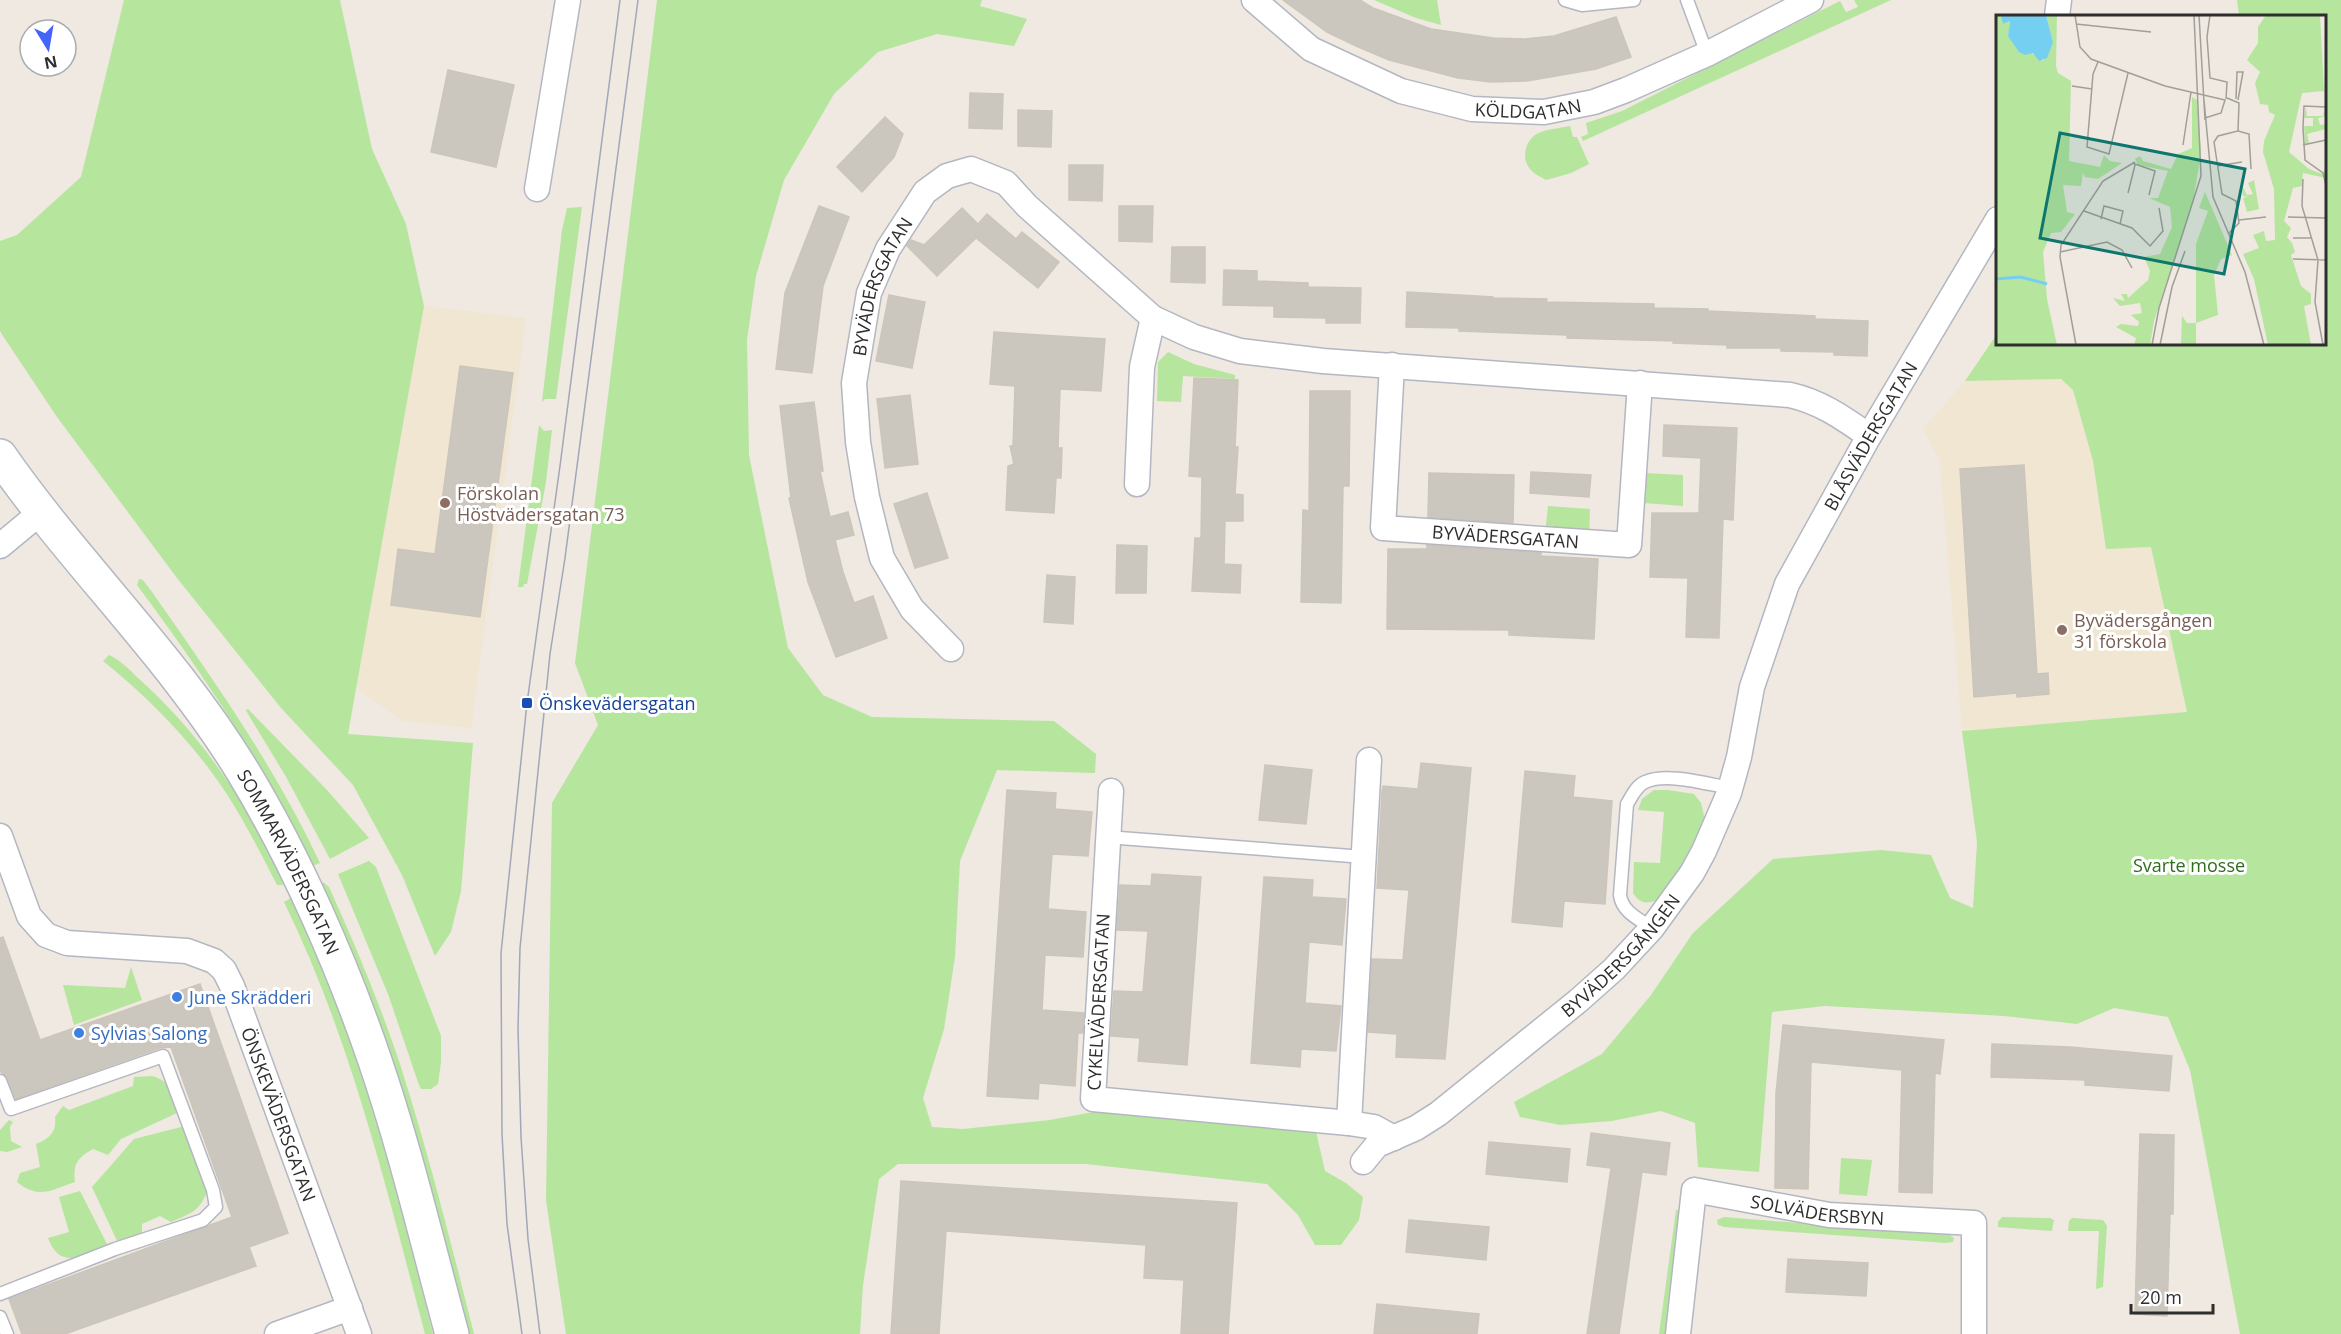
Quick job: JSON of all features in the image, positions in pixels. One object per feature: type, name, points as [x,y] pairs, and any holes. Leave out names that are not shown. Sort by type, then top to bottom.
[{"type":"street","points":[[537,189],[568,0]]},
{"type":"street","name":"KÖLDGATAN","points":[[1254,0],[1311,49],[1401,91],[1472,110],[1544,112],[1594,102],[1626,90],[1707,54],[1811,0]]},
{"type":"street","points":[[2057,15],[2059,0]]},
{"type":"street","name":"BYVÄDERSGATAN","points":[[951,649],[912,609],[882,558],[867,496],[858,442],[854,383],[869,293],[888,249],[925,192],[947,176],[970,169],[1006,183],[1153,318],[1194,337],[1240,351],[1323,361],[1640,382],[1799,397],[1828,407],[1869,436]]},
{"type":"street","name":"BLÅSVÄDERSGATAN","points":[[1760,662],[1787,584],[1869,436],[1996,222]]},
{"type":"street","points":[[1137,484],[1142,367],[1153,318]]},
{"type":"street","name":"BYVÄDERSGATAN","points":[[1392,365],[1383,528],[1395,529],[1629,545],[1640,382]]},
{"type":"street","name":"SOMMARVÄDERSGATAN","points":[[0,456],[41,512],[211,723],[242,771],[277,833],[350,993],[375,1060],[452,1334]]},
{"type":"street","points":[[0,546],[41,512]]},
{"type":"street","name":"BYVÄDERSGÅNGEN","points":[[1363,1162],[1377,1145],[1416,1128],[1438,1113],[1578,1001],[1614,969],[1672,903],[1704,851],[1730,788],[1760,662]]},
{"type":"street","points":[[1349,1123],[1370,760]]},
{"type":"street","name":"CYKELVÄDERSGATAN","points":[[1111,791],[1093,1099],[1349,1123],[1374,1127],[1394,1138]]},
{"type":"street","name":"ÖNSKEVÄDERSGATAN","points":[[0,836],[29,916],[46,935],[67,944],[187,951],[214,961],[224,970],[232,986],[359,1334]]},
{"type":"street","name":"SOLVÄDERSBYN","points":[[1678,1334],[1694,1190],[1829,1215],[1974,1223],[1974,1334]]},
{"type":"street","points":[[277,1334],[350,1308]]},
{"type":"lane","points":[[1565,0],[1582,5],[1634,0]]},
{"type":"lane","points":[[1687,0],[1707,54]]},
{"type":"lane","points":[[1652,928],[1628,912],[1622,904],[1627,804],[1634,792],[1645,782],[1664,779],[1730,788]]},
{"type":"lane","points":[[1107,837],[1364,857]]},
{"type":"lane","points":[[0,1082],[11,1109],[163,1056],[213,1190],[216,1207],[203,1220],[115,1249],[0,1294]]},
{"type":"lane","points":[[0,1317],[7,1334]]},
{"type":"shaded area","name":"Förskolan Höstvädersgatan 73","points":[[424,306],[526,318],[471,728],[403,721],[356,688]]},
{"type":"shaded area","name":"Byvädersgången 31 förskola","points":[[2061,379],[2073,390],[2093,461],[2106,549],[2151,547],[2187,712],[1962,731],[1940,461],[1923,429],[1965,381]]},
{"type":"green space","points":[[124,0],[340,0],[372,149],[406,224],[424,306],[348,734],[473,743],[461,891],[451,932],[435,956],[402,875],[353,785],[281,708],[177,578],[57,417],[0,331],[0,241],[17,235],[81,177]]},
{"type":"green space","points":[[657,0],[982,0],[980,6],[1027,19],[1014,46],[937,34],[878,52],[834,94],[784,180],[756,276],[747,340],[749,455],[788,648],[823,695],[872,717],[1054,721],[1096,754],[1095,773],[997,770],[960,861],[955,957],[944,1029],[923,1098],[932,1127],[963,1129],[1050,1120],[1099,1111],[1315,1127],[1325,1171],[1346,1183],[1363,1197],[1359,1220],[1341,1245],[1315,1245],[1298,1215],[1267,1184],[1086,1164],[898,1164],[879,1179],[863,1285],[860,1334],[566,1334],[546,1200],[552,803],[598,725],[575,663]]},
{"type":"green space","points":[[1374,0],[1437,0],[1441,25],[1416,18]]},
{"type":"green space","points":[[1854,0],[1891,0],[1583,141],[1581,137],[1588,134],[1586,123],[1622,111],[1840,1],[1846,12],[1858,7]]},
{"type":"green space","name":"Svarte mosse","points":[[2237,0],[2341,0],[2341,1334],[2240,1334],[2190,1070],[2168,1017],[2114,1008],[2077,1024],[2004,1016],[1825,1006],[1772,1012],[1759,1172],[1698,1167],[1695,1123],[1661,1111],[1612,1121],[1560,1125],[1520,1117],[1514,1102],[1602,1054],[1651,995],[1693,933],[1773,859],[1881,850],[1931,855],[1950,898],[1973,908],[1977,842],[1962,731],[2187,712],[2151,547],[2106,549],[2093,461],[2073,390],[2061,379],[1965,381],[1996,335],[1996,345],[2326,345],[2326,15],[2239,15]]},
{"type":"green space","points":[[1570,126],[1573,137],[1577,137],[1589,164],[1571,173],[1546,180],[1533,172],[1527,164],[1525,153],[1528,143],[1541,132]]},
{"type":"green space","points":[[582,207],[556,399],[545,399],[542,402],[562,230],[567,208]]},
{"type":"green space","points":[[1168,352],[1194,364],[1235,375],[1235,379],[1183,376],[1181,402],[1157,401],[1158,362]]},
{"type":"green space","points":[[539,425],[544,431],[552,430],[546,482],[527,584],[518,587]]},
{"type":"green space","points":[[1645,473],[1683,475],[1683,506],[1644,503]]},
{"type":"green space","points":[[1548,506],[1590,509],[1589,537],[1545,535]]},
{"type":"green space","points":[[139,579],[143,580],[152,592],[242,724],[283,792],[320,863],[312,866],[277,799],[235,727],[137,585]]},
{"type":"green space","points":[[109,655],[124,665],[158,697],[213,760],[244,806],[278,869],[283,885],[277,885],[239,814],[206,764],[157,709],[103,661]]},
{"type":"green space","points":[[248,709],[327,790],[369,838],[330,859],[285,775],[248,714],[246,710]]},
{"type":"green space","points":[[1654,790],[1694,794],[1701,803],[1705,820],[1683,863],[1658,900],[1647,902],[1641,901],[1633,893],[1634,862],[1660,863],[1664,812],[1638,810],[1642,799]]},
{"type":"green space","points":[[369,861],[376,867],[441,1036],[438,1084],[431,1089],[421,1089],[419,1085],[388,994],[338,874]]},
{"type":"green space","points":[[323,882],[329,887],[357,952],[399,1061],[448,1231],[474,1334],[468,1334],[321,886]]},
{"type":"green space","points":[[291,898],[336,1004],[373,1112],[433,1334],[425,1334],[381,1169],[348,1060],[308,954],[284,902]]},
{"type":"green space","points":[[131,967],[142,1000],[74,1025],[63,985],[125,988]]},
{"type":"green space","points":[[152,1076],[164,1081],[167,1085],[173,1094],[179,1112],[121,1139],[108,1155],[93,1149],[88,1152],[77,1162],[75,1182],[39,1192],[32,1191],[17,1182],[20,1173],[40,1167],[36,1144],[51,1134],[55,1127],[55,1117],[63,1106],[69,1110],[133,1086],[134,1077]]},
{"type":"green space","points":[[9,1120],[13,1122],[10,1127],[11,1141],[22,1147],[7,1152],[0,1151],[0,1130]]},
{"type":"green space","points":[[185,1126],[207,1192],[204,1199],[189,1214],[171,1222],[160,1216],[142,1224],[142,1234],[118,1243],[92,1187],[134,1139]]},
{"type":"green space","points":[[1841,1158],[1872,1160],[1867,1196],[1839,1194]]},
{"type":"green space","points":[[80,1191],[109,1248],[81,1257],[66,1258],[53,1248],[48,1238],[69,1232],[59,1197]]},
{"type":"green space","points":[[1676,1210],[1680,1210],[1668,1334],[1659,1334]]},
{"type":"green space","points":[[1724,1217],[1950,1235],[1954,1238],[1953,1242],[1946,1243],[1718,1225],[1717,1220]]},
{"type":"green space","points":[[2002,1217],[2054,1220],[2052,1231],[1998,1227],[1998,1222]]},
{"type":"green space","points":[[2072,1218],[2103,1220],[2107,1226],[2103,1287],[2096,1289],[2099,1231],[2068,1231],[2069,1221]]},
{"type":"building","points":[[1283,0],[1360,0],[1373,8],[1431,29],[1493,38],[1524,39],[1554,36],[1616,17],[1631,57],[1596,69],[1527,81],[1491,82],[1458,78],[1389,60],[1356,46],[1327,32]]},
{"type":"building","points":[[448,70],[514,85],[496,167],[431,152]]},
{"type":"building","points":[[970,93],[1003,94],[1002,129],[969,128]]},
{"type":"building","points":[[1018,110],[1052,111],[1051,147],[1018,146]]},
{"type":"building","points":[[885,117],[903,134],[894,157],[862,192],[837,167]]},
{"type":"building","points":[[1069,165],[1103,165],[1102,201],[1069,200]]},
{"type":"building","points":[[819,206],[849,217],[823,286],[812,373],[776,369],[785,293]]},
{"type":"building","points":[[1119,206],[1153,206],[1152,242],[1119,241]]},
{"type":"building","points":[[962,208],[978,224],[987,214],[1016,239],[1022,232],[1059,262],[1038,288],[976,238],[937,276],[907,246],[911,240],[924,245]]},
{"type":"building","points":[[1172,247],[1205,247],[1205,283],[1171,282]]},
{"type":"building","points":[[1224,270],[1257,271],[1257,281],[1308,283],[1308,287],[1361,288],[1360,323],[1326,323],[1326,318],[1274,317],[1274,306],[1223,305]]},
{"type":"building","points":[[1407,292],[1547,299],[1546,302],[1654,304],[1654,308],[1708,309],[1708,311],[1868,321],[1867,356],[1834,355],[1834,352],[1781,351],[1781,348],[1727,348],[1727,345],[1673,343],[1674,341],[1567,338],[1567,335],[1406,327]]},
{"type":"building","points":[[889,295],[925,302],[912,368],[876,361]]},
{"type":"building","points":[[994,332],[1105,339],[1101,391],[1060,389],[1058,448],[1062,448],[1061,478],[1056,478],[1054,513],[1006,510],[1008,466],[1014,464],[1010,446],[1013,446],[1015,386],[990,384]]},
{"type":"building","points":[[460,366],[513,373],[480,617],[391,605],[398,549],[435,554]]},
{"type":"building","points":[[1194,378],[1238,380],[1235,494],[1243,495],[1243,521],[1225,521],[1224,564],[1241,565],[1240,593],[1192,591],[1195,538],[1201,538],[1202,477],[1189,476]]},
{"type":"building","points":[[1310,391],[1350,391],[1349,486],[1343,486],[1341,603],[1301,602],[1303,510],[1309,511]]},
{"type":"building","points":[[910,395],[918,464],[885,468],[877,399]]},
{"type":"building","points":[[814,402],[823,471],[820,471],[830,517],[848,512],[854,535],[835,540],[843,572],[854,603],[873,596],[887,638],[836,657],[808,582],[789,498],[791,498],[780,406]]},
{"type":"building","points":[[1664,425],[1737,428],[1733,520],[1723,519],[1719,638],[1686,637],[1688,578],[1650,577],[1652,513],[1699,513],[1701,458],[1663,456]]},
{"type":"building","points":[[2024,465],[2037,674],[2048,673],[2049,694],[2017,697],[2017,693],[1974,697],[1960,469]]},
{"type":"building","points":[[1531,472],[1591,475],[1589,497],[1530,493]]},
{"type":"building","points":[[1429,473],[1514,475],[1513,523],[1428,517]]},
{"type":"building","points":[[927,493],[948,558],[915,568],[894,504]]},
{"type":"building","points":[[1117,545],[1147,546],[1146,593],[1116,593]]},
{"type":"building","points":[[1427,545],[1598,559],[1594,639],[1509,635],[1509,630],[1387,629],[1388,549],[1427,549]]},
{"type":"building","points":[[1047,575],[1075,577],[1073,624],[1044,622]]},
{"type":"building","points":[[1421,763],[1471,768],[1445,1059],[1396,1057],[1397,1034],[1368,1032],[1372,959],[1403,960],[1409,890],[1377,888],[1383,786],[1418,789]]},
{"type":"building","points":[[1265,765],[1312,770],[1306,824],[1259,820]]},
{"type":"building","points":[[1525,771],[1575,776],[1573,797],[1612,801],[1605,904],[1564,901],[1562,927],[1512,922]]},
{"type":"building","points":[[1007,790],[1056,793],[1055,809],[1092,812],[1088,856],[1052,854],[1048,909],[1086,912],[1083,957],[1045,955],[1042,1010],[1084,1013],[1083,1033],[1078,1033],[1075,1086],[1039,1083],[1038,1099],[987,1096]]},
{"type":"building","points":[[1152,874],[1201,877],[1187,1065],[1138,1061],[1140,1038],[1111,1036],[1114,991],[1143,992],[1148,931],[1117,930],[1120,885],[1151,886]]},
{"type":"building","points":[[1264,877],[1313,880],[1312,897],[1346,899],[1342,945],[1309,942],[1305,1003],[1341,1006],[1336,1051],[1301,1049],[1300,1067],[1251,1063]]},
{"type":"building","points":[[3,937],[40,1040],[200,984],[288,1233],[249,1247],[256,1266],[65,1334],[22,1334],[9,1299],[232,1217],[171,1047],[160,1048],[16,1099],[7,1077],[0,1071],[0,938]]},
{"type":"building","points":[[1783,1025],[1944,1040],[1940,1074],[1935,1073],[1932,1193],[1899,1192],[1902,1070],[1811,1062],[1808,1189],[1775,1188],[1776,1093]]},
{"type":"building","points":[[1992,1044],[2070,1047],[2172,1056],[2169,1091],[2085,1085],[2085,1080],[1991,1077]]},
{"type":"building","points":[[1591,1133],[1670,1143],[1666,1175],[1642,1172],[1619,1334],[1587,1334],[1611,1168],[1587,1165]]},
{"type":"building","points":[[2140,1134],[2174,1135],[2173,1214],[2170,1214],[2167,1316],[2135,1314]]},
{"type":"building","points":[[1489,1142],[1570,1149],[1567,1182],[1486,1174]]},
{"type":"building","points":[[901,1181],[1237,1203],[1228,1334],[1181,1334],[1184,1280],[1144,1278],[1146,1245],[946,1231],[939,1334],[891,1334]]},
{"type":"building","points":[[1409,1220],[1489,1227],[1486,1260],[1406,1252]]},
{"type":"building","points":[[1788,1259],[1868,1263],[1866,1296],[1786,1292]]},
{"type":"building","points":[[1377,1304],[1479,1314],[1477,1334],[1374,1334]]},
{"type":"tram line","points":[[522,1334],[507,1224],[502,1134],[501,953],[527,703],[620,0]]},
{"type":"tram line","points":[[540,1334],[528,1239],[521,1137],[518,1029],[520,948],[550,654],[565,558],[638,0]]},
{"type":"place","name":"Förskolan Höstvädersgatan 73","points":[[445,503]]},
{"type":"place","name":"Byvädersgången 31 förskola","points":[[2062,630]]},
{"type":"place","name":"Önskevädersgatan","points":[[527,703]]},
{"type":"place","name":"June Skrädderi","points":[[177,997]]},
{"type":"place","name":"Sylvias Salong","points":[[79,1033]]}]
